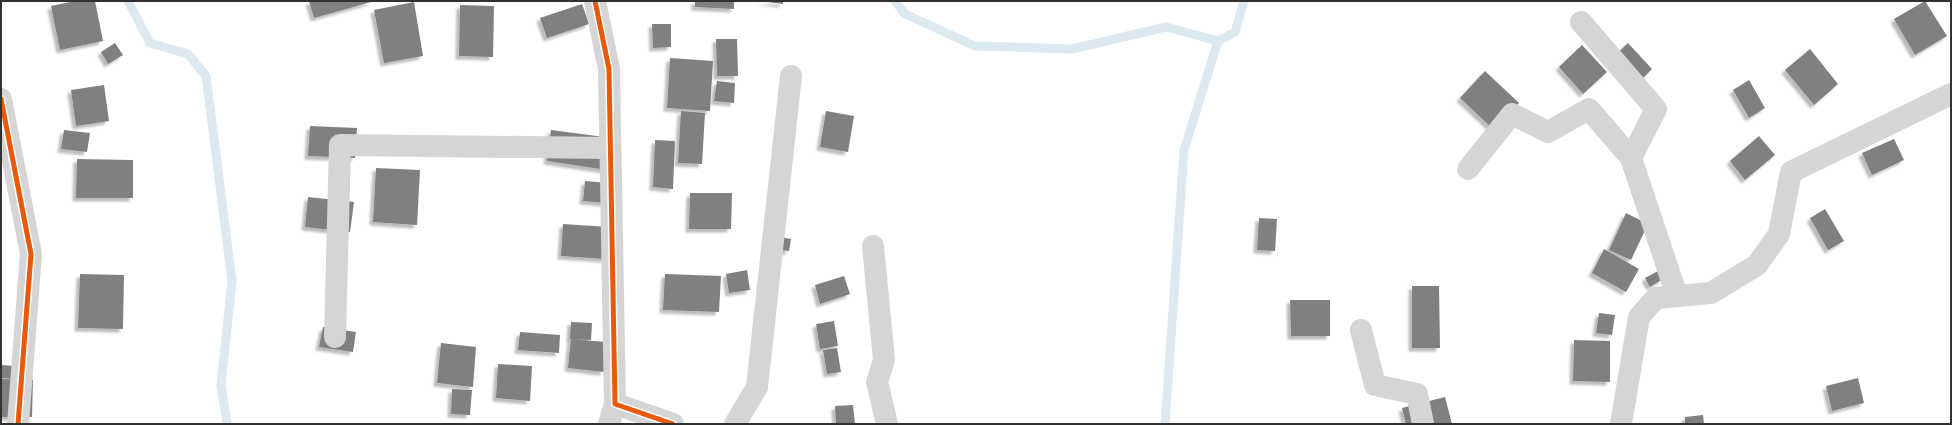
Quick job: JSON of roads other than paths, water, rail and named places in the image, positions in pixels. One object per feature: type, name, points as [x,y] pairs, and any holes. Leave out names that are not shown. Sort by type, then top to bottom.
[{"type":"street","points":[[595,1],[609,69],[612,414],[673,424]]},
{"type":"street","points":[[1581,22],[1656,109],[1631,158]]},
{"type":"street","points":[[735,424],[757,387],[791,76]]},
{"type":"street","points":[[1621,424],[1639,317],[1656,298],[1711,293],[1757,265],[1779,234],[1791,172],[1951,94]]},
{"type":"street","points":[[1,99],[31,254],[18,424]]},
{"type":"street","points":[[1468,169],[1512,114],[1548,132],[1588,109],[1631,158],[1676,296]]},
{"type":"street","points":[[335,337],[340,145],[610,148]]},
{"type":"street","points":[[873,246],[884,360],[877,382],[887,424]]},
{"type":"street","points":[[1361,330],[1375,385],[1417,394],[1423,424]]},
{"type":"waterway","points":[[128,1],[150,43],[188,54],[206,76],[232,281],[221,385],[227,424]]},
{"type":"waterway","points":[[895,1],[905,14],[975,46],[1072,49],[1166,27],[1218,41],[1235,32],[1244,1]]},
{"type":"waterway","points":[[1165,424],[1184,150],[1218,41]]}]
